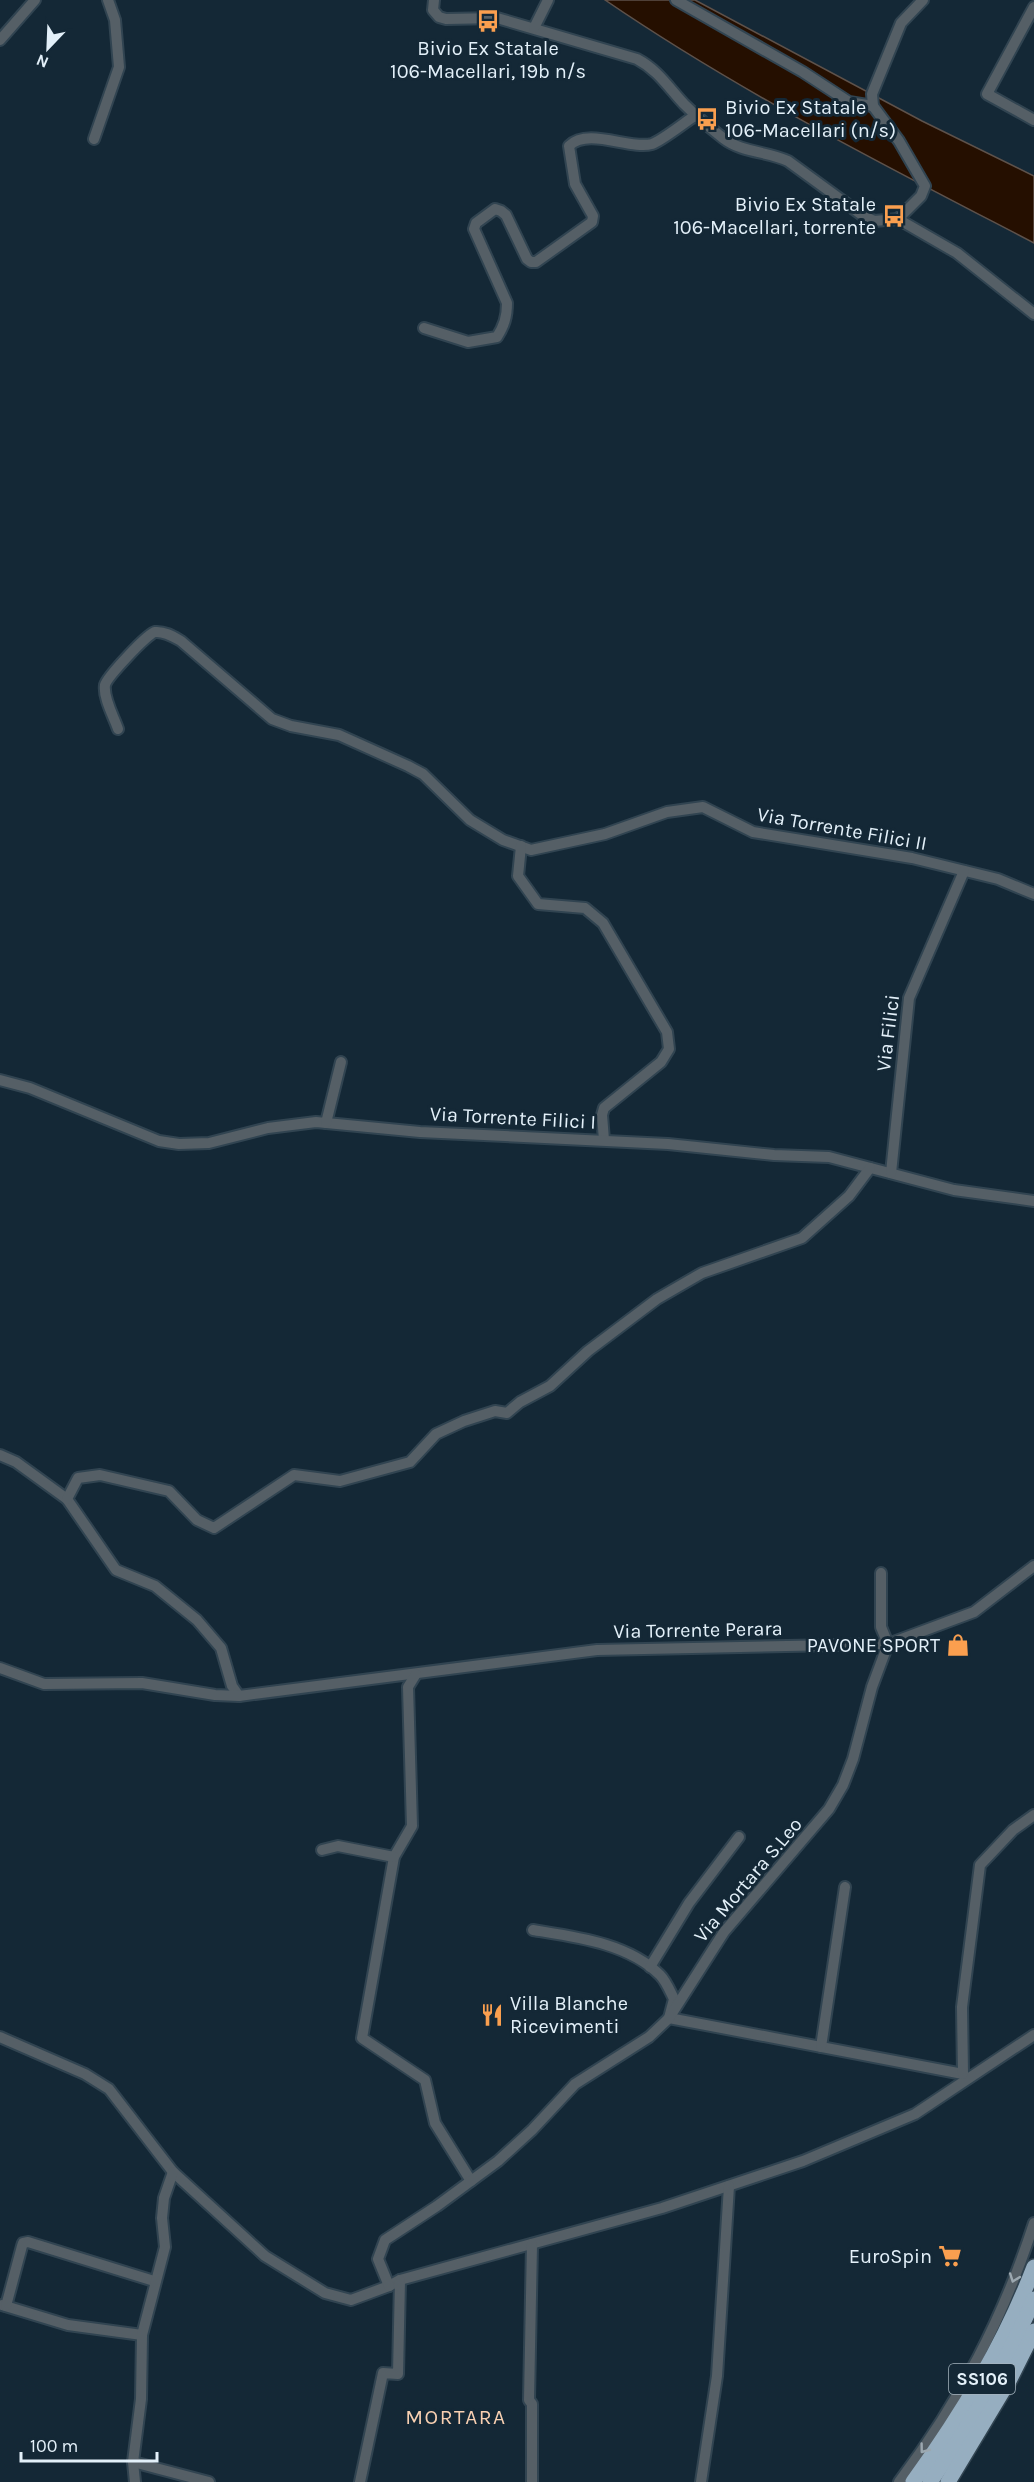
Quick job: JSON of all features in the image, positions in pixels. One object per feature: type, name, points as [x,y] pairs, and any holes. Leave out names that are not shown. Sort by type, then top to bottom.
[{"type":"highway","name":"SS106","points":[[913,2482],[970,2399],[987,2369],[1034,2267]]},
{"type":"highway","name":"SS106","points":[[930,2482],[993,2385],[1034,2299]]},
{"type":"highway","points":[[948,2482],[1010,2379],[1034,2331]]},
{"type":"street","points":[[1,36],[35,0]]},
{"type":"street","points":[[94,139],[119,67],[115,20],[108,0]]},
{"type":"street","points":[[434,0],[433,10],[439,17],[447,19],[497,18],[637,59],[651,66],[696,115],[724,139],[738,147],[775,155],[788,161],[862,215],[874,221],[898,219],[957,253],[1034,314]]},
{"type":"street","points":[[534,28],[548,0]]},
{"type":"street","points":[[676,0],[802,72],[849,102],[873,106]]},
{"type":"street","points":[[898,219],[921,196],[925,186],[899,141],[873,106],[872,94],[901,23],[923,0]]},
{"type":"street","points":[[1034,7],[987,94],[1034,120]]},
{"type":"street","points":[[424,328],[468,342],[497,337],[503,327],[507,314],[507,303],[474,229],[476,223],[495,209],[506,215],[527,259],[531,262],[536,262],[592,222],[593,216],[575,184],[568,146],[573,141],[603,139],[650,145],[696,115]]},
{"type":"street","name":"Via Torrente Filici II","points":[[118,729],[105,683],[110,674],[146,637],[155,632],[170,634],[182,641],[272,718],[291,726],[339,735],[408,766],[423,774],[470,820],[503,840],[531,850],[605,834],[667,812],[703,807],[753,832],[912,858],[998,879],[1034,894]]},
{"type":"street","points":[[521,846],[518,876],[538,904],[585,908],[603,923],[667,1032],[669,1049],[661,1062],[604,1108],[602,1115],[604,1140]]},
{"type":"street","name":"Via Filici","points":[[891,1173],[909,998],[964,872]]},
{"type":"street","points":[[326,1123],[341,1062]]},
{"type":"street","name":"Via Torrente Filici I","points":[[0,1080],[30,1088],[159,1141],[179,1144],[209,1143],[268,1128],[316,1122],[420,1131],[668,1144],[774,1155],[829,1157],[954,1190],[1034,1201]]},
{"type":"street","points":[[67,1499],[78,1478],[100,1475],[169,1491],[197,1520],[214,1528],[294,1475],[340,1481],[410,1462],[436,1434],[464,1421],[495,1411],[507,1413],[520,1402],[550,1386],[588,1351],[657,1299],[702,1273],[802,1238],[849,1196],[870,1168]]},
{"type":"street","points":[[0,1455],[16,1462],[67,1499],[116,1570],[155,1586],[197,1620],[221,1648],[232,1686],[239,1696]]},
{"type":"street","name":"Via Torrente Perara","points":[[0,1668],[44,1684],[142,1683],[215,1695],[239,1696],[597,1650],[888,1644],[974,1612],[1034,1566]]},
{"type":"street","points":[[881,1574],[881,1627],[888,1644]]},
{"type":"street","name":"Via Mortara S.Leo","points":[[389,2286],[378,2259],[385,2240],[471,2181],[532,2130],[575,2085],[649,2037],[669,2018],[724,1932],[829,1809],[843,1785],[853,1759],[872,1687],[888,1644]]},
{"type":"street","points":[[416,1674],[408,1686],[412,1826],[394,1857],[362,2038],[425,2080],[435,2123],[471,2181]]},
{"type":"street","points":[[964,2077],[962,2007],[980,1865],[1013,1830],[1034,1815]]},
{"type":"street","points":[[650,1967],[689,1903],[739,1838]]},
{"type":"street","points":[[322,1850],[338,1846],[394,1857]]},
{"type":"street","points":[[821,2047],[845,1887]]},
{"type":"street","points":[[533,1930],[574,1937],[634,1954],[661,1976],[674,1999],[669,2018],[964,2077]]},
{"type":"street","points":[[0,2037],[85,2074],[109,2089],[173,2172],[265,2256],[325,2293],[351,2300],[400,2280],[662,2208],[803,2161],[915,2114],[964,2077],[1034,2035]]},
{"type":"street","points":[[135,2482],[133,2462],[141,2399],[142,2335],[154,2281],[165,2247],[162,2218],[164,2198],[173,2172]]},
{"type":"street","points":[[701,2482],[717,2376],[729,2186]]},
{"type":"street","points":[[899,2482],[933,2437],[978,2362],[1005,2304],[1034,2223]]},
{"type":"street","points":[[142,2335],[68,2325],[3,2305],[23,2243],[28,2242],[154,2281]]},
{"type":"street","points":[[532,2244],[529,2400],[532,2404],[532,2482]]},
{"type":"street","points":[[360,2482],[382,2373],[398,2374],[400,2280]]},
{"type":"street","points":[[133,2462],[209,2482]]},
{"type":"shaded area","points":[[605,0],[695,0],[922,121],[1034,176],[1034,243],[762,98],[656,34]]},
{"type":"place","name":"Bivio Ex Statale 106-Macellari, 19b n/s","points":[[488,21]]},
{"type":"place","name":"Bivio Ex Statale 106-Macellari (n/s)","points":[[707,119]]},
{"type":"place","name":"Bivio Ex Statale 106-Macellari, torrente","points":[[894,216]]},
{"type":"place","name":"PAVONE SPORT","points":[[958,1645]]},
{"type":"place","name":"Villa Blanche Ricevimenti","points":[[492,2015]]},
{"type":"place","name":"EuroSpin","points":[[950,2256]]},
{"type":"district","name":"MORTARA","points":[[456,2417]]}]
